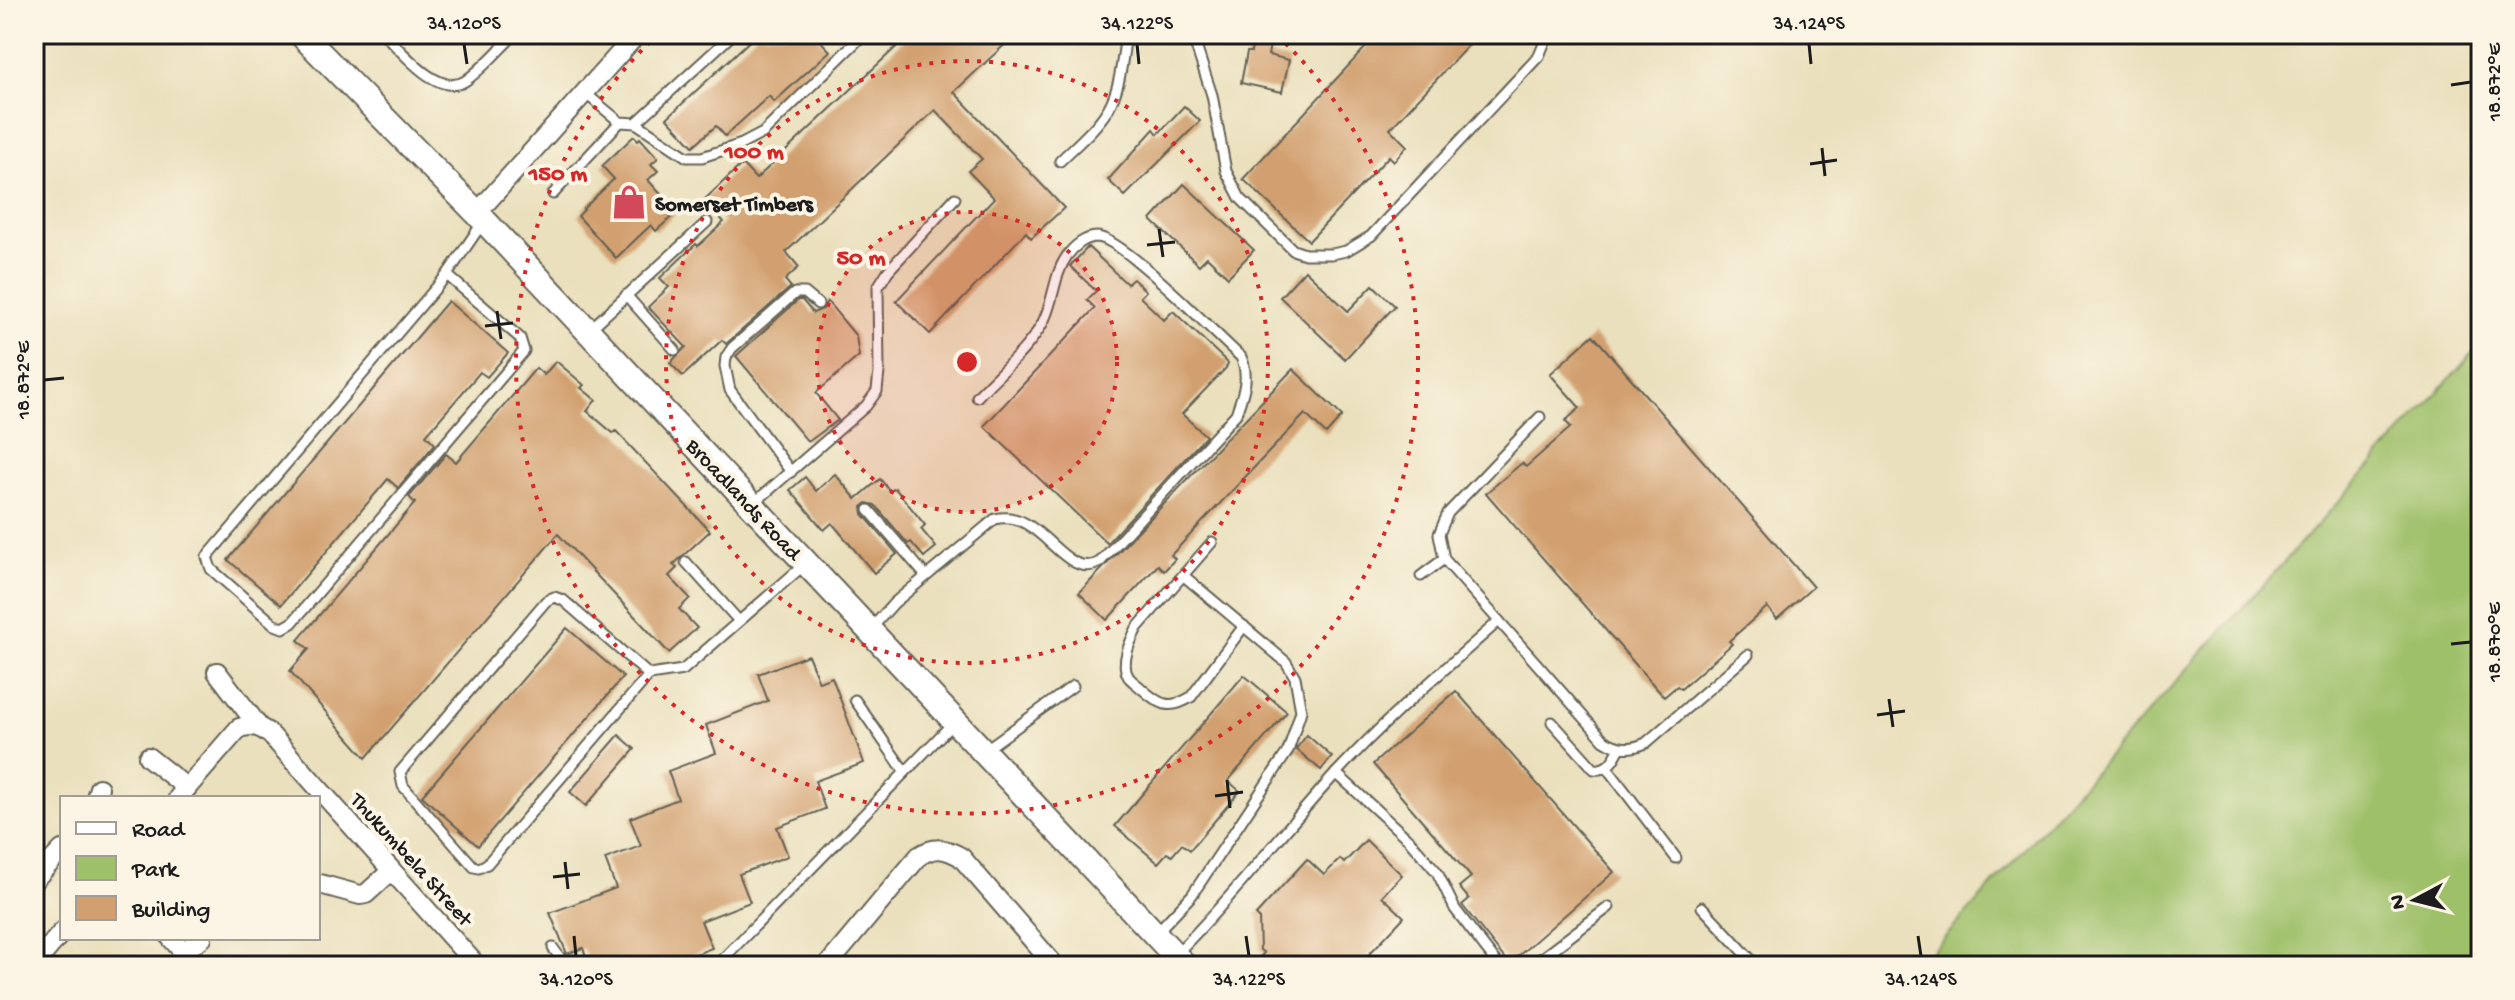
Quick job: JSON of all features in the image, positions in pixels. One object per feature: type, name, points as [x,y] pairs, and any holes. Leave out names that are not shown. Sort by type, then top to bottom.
[{"type":"main road","name":"Broadlands Road","points":[[301,34],[480,217],[1180,960]]},
{"type":"street","points":[[480,217],[637,34]]},
{"type":"street","name":"Thukumbela Street","points":[[217,672],[259,727],[269,733],[319,796]]},
{"type":"street","points":[[148,757],[182,793],[239,728],[249,725],[259,727]]},
{"type":"street","name":"Thukumbela Street","points":[[321,798],[474,965]]},
{"type":"street","points":[[827,966],[919,856],[939,848],[961,857],[1055,966]]},
{"type":"street","points":[[34,880],[58,862]]},
{"type":"street","points":[[320,884],[366,894],[391,871]]},
{"type":"street","points":[[34,965],[60,934]]},
{"type":"street","points":[[177,945],[196,966]]},
{"type":"lane","points":[[384,34],[423,73],[450,84],[465,81],[515,34]]},
{"type":"lane","points":[[636,123],[733,34]]},
{"type":"lane","points":[[585,93],[620,122],[636,123],[687,157],[702,157],[742,144],[771,126],[864,34]]},
{"type":"lane","points":[[1060,161],[1102,119],[1109,107],[1118,84],[1126,34]]},
{"type":"lane","points":[[1192,34],[1212,95],[1222,159],[1232,185],[1240,198],[1293,250],[1318,255],[1346,251],[1371,236],[1539,56],[1548,34]]},
{"type":"lane","points":[[553,194],[620,122]]},
{"type":"lane","points":[[751,505],[866,406],[877,391],[880,347],[876,300],[878,287],[888,271],[955,198]]},
{"type":"lane","points":[[447,275],[520,338],[524,351],[292,623],[283,628],[275,625],[211,569],[207,557],[447,275],[480,217]]},
{"type":"lane","points":[[588,331],[707,222]]},
{"type":"lane","points":[[869,631],[894,603],[985,526],[1003,517],[1020,519],[1079,566],[1092,566],[1100,562],[1230,422],[1241,400],[1246,368],[1241,357],[1133,255],[1108,240],[1093,237],[1076,246],[1067,256],[1042,326],[977,397]]},
{"type":"lane","points":[[791,472],[730,390],[726,357],[732,348],[795,293],[805,293],[818,304]]},
{"type":"lane","points":[[626,295],[675,350]]},
{"type":"lane","points":[[1540,417],[1448,513],[1439,534],[1444,559],[1604,740],[1620,748],[1646,743],[1748,655]]},
{"type":"lane","points":[[869,510],[926,576]]},
{"type":"lane","points":[[1212,542],[1137,628],[1129,643],[1128,676],[1155,700],[1174,706],[1191,697],[1244,626]]},
{"type":"lane","points":[[1421,576],[1444,559]]},
{"type":"lane","points":[[686,562],[739,621]]},
{"type":"lane","points":[[649,675],[563,600],[549,599],[402,768],[400,781],[471,864],[483,867],[649,675],[683,670],[807,563]]},
{"type":"lane","points":[[1155,934],[1192,895],[1288,751],[1301,711],[1295,677],[1286,662],[1184,576]]},
{"type":"lane","points":[[1180,960],[1336,773],[1384,722],[1499,621]]},
{"type":"lane","points":[[982,752],[1073,686]]},
{"type":"lane","points":[[855,700],[905,772]]},
{"type":"lane","points":[[716,966],[954,722]]},
{"type":"lane","points":[[1552,722],[1590,768],[1607,768],[1620,748]]},
{"type":"lane","points":[[1607,768],[1676,858]]},
{"type":"lane","points":[[1336,773],[1409,840],[1437,872],[1455,909],[1499,966]]},
{"type":"lane","points":[[1531,966],[1609,907]]},
{"type":"lane","points":[[1702,907],[1757,966]]},
{"type":"lane","points":[[553,948],[566,966]]},
{"type":"green space","points":[[2481,344],[2481,966],[1919,966]]},
{"type":"building","points":[[757,34],[814,34],[830,51],[774,102],[769,96],[725,136],[716,126],[693,146],[667,118]]},
{"type":"building","points":[[910,34],[1016,34],[954,92],[1064,208],[1031,238],[1026,232],[930,334],[896,301],[994,198],[968,171],[982,159],[935,110],[786,252],[799,267],[785,280],[791,287],[726,344],[722,340],[683,376],[670,363],[686,347],[648,307],[669,287],[660,278],[724,222],[704,200],[742,164],[756,179]]},
{"type":"building","points":[[1255,34],[1272,34],[1268,55],[1289,60],[1282,92],[1241,83],[1247,52],[1251,52]]},
{"type":"building","points":[[1378,34],[1479,34],[1390,129],[1407,146],[1394,161],[1389,156],[1309,241],[1243,179]]},
{"type":"building","points":[[1184,106],[1200,121],[1125,196],[1108,180],[1154,129],[1158,134]]},
{"type":"building","name":"Somerset Timbers","points":[[634,136],[638,140],[640,138],[658,158],[651,164],[658,171],[648,180],[677,212],[656,231],[651,225],[616,258],[578,216],[614,179],[602,166]]},
{"type":"building","points":[[1184,184],[1254,250],[1228,277],[1207,257],[1199,265],[1151,220]]},
{"type":"building","points":[[1088,247],[1127,284],[1133,279],[1146,291],[1140,297],[1164,320],[1173,311],[1228,363],[1182,414],[1206,436],[1107,543],[984,426],[1095,308],[1087,300],[1096,291],[1070,266]]},
{"type":"building","points":[[1305,270],[1348,311],[1373,285],[1395,306],[1345,359],[1280,297]]},
{"type":"building","points":[[798,300],[802,300],[813,313],[823,309],[827,301],[856,336],[859,356],[816,393],[838,420],[808,442],[736,356]]},
{"type":"building","points":[[448,301],[508,353],[487,377],[480,372],[426,435],[435,444],[398,488],[388,479],[281,605],[228,560]]},
{"type":"building","points":[[1593,335],[1813,587],[1777,619],[1767,607],[1729,641],[1732,644],[1681,689],[1677,686],[1664,697],[1486,493],[1522,463],[1526,467],[1571,427],[1565,421],[1580,408],[1550,374]]},
{"type":"building","points":[[556,361],[596,400],[587,411],[613,433],[616,431],[710,531],[673,565],[677,568],[669,576],[690,598],[679,609],[697,628],[669,653],[558,534],[366,758],[290,671],[309,649],[298,640],[415,503],[409,497],[446,454],[456,462],[536,368],[544,375]]},
{"type":"building","points":[[1293,369],[1342,416],[1326,434],[1305,414],[1171,555],[1175,559],[1164,571],[1158,565],[1107,620],[1079,593]]},
{"type":"building","points":[[835,474],[856,499],[880,479],[890,491],[895,488],[925,525],[921,529],[936,547],[924,557],[911,542],[908,544],[875,505],[867,503],[862,507],[863,514],[897,554],[874,573],[832,523],[824,530],[790,490],[805,477],[816,491]]},
{"type":"building","points":[[567,628],[623,677],[478,846],[422,796]]},
{"type":"building","points":[[808,655],[819,682],[832,677],[864,763],[815,781],[825,809],[777,827],[788,856],[739,874],[750,902],[701,921],[712,948],[665,966],[589,966],[583,948],[567,954],[550,913],[616,888],[605,859],[641,846],[630,818],[678,799],[668,771],[716,753],[706,725],[768,701],[758,674]]},
{"type":"building","points":[[1244,675],[1287,712],[1228,781],[1240,791],[1190,850],[1182,844],[1172,856],[1167,853],[1158,863],[1115,826]]},
{"type":"building","points":[[1456,691],[1614,872],[1509,964],[1462,905],[1469,899],[1459,887],[1471,877],[1373,764]]},
{"type":"building","points":[[619,735],[635,749],[586,806],[570,792]]},
{"type":"building","points":[[1307,735],[1332,757],[1321,770],[1296,749]]},
{"type":"building","points":[[1366,840],[1402,875],[1382,896],[1404,917],[1358,966],[1252,966],[1264,953],[1260,950],[1259,918],[1256,915],[1307,859],[1324,875],[1340,859],[1344,863]]},
{"type":"place","name":"Somerset Timbers","points":[[629,202]]}]
